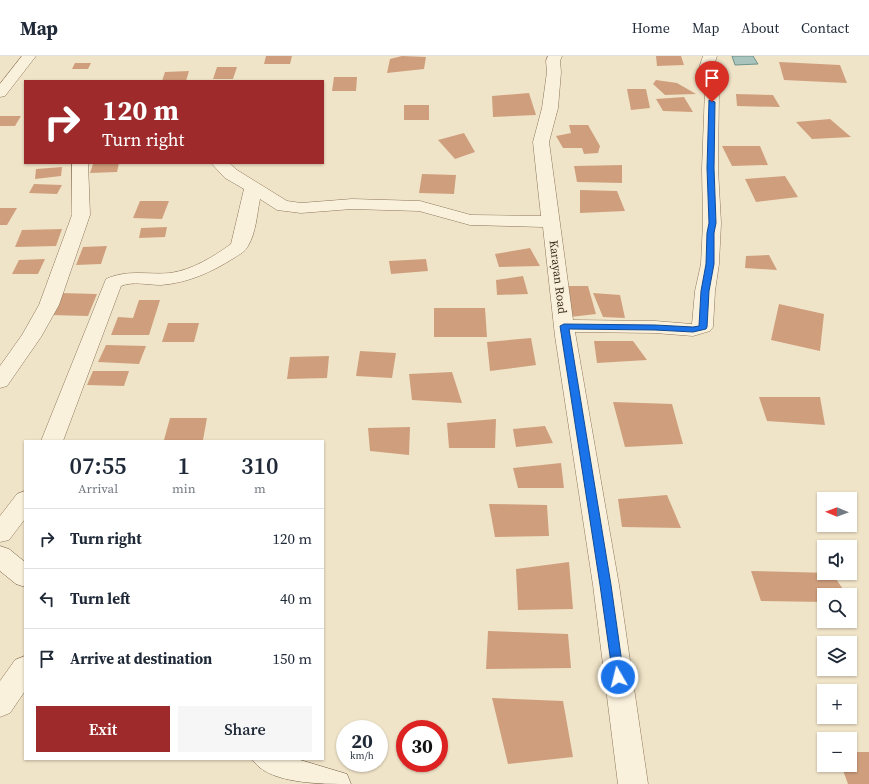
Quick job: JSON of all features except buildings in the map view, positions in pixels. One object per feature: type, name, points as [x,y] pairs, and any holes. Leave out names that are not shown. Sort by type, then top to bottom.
[{"type":"street","points":[[0,93],[29,56]]},
{"type":"street","name":"Karayan Road","points":[[555,56],[553,61],[554,72],[550,108],[541,142],[564,326],[606,585],[633,784]]},
{"type":"street","points":[[564,326],[655,327],[693,330],[703,327],[705,291],[710,264],[710,238],[712,223],[710,168],[712,89],[707,65],[710,56]]},
{"type":"street","points":[[0,381],[31,336],[49,305],[81,215],[80,164]]},
{"type":"street","points":[[220,164],[231,174],[283,206],[295,207],[352,204],[420,206],[470,220],[551,222]]},
{"type":"street","points":[[52,440],[113,283],[120,279],[132,277],[162,279],[186,275],[205,268],[239,247],[253,188]]},
{"type":"street","points":[[0,533],[24,502]]},
{"type":"street","points":[[0,556],[24,576]]},
{"type":"street","points":[[0,704],[24,669]]},
{"type":"street","points":[[269,760],[283,769],[336,784]]},
{"type":"water","points":[[732,56],[753,56],[758,64],[735,65]]},
{"type":"route","points":[[618,677],[606,585],[564,326],[655,327],[693,330],[703,327],[705,291],[710,264],[710,233],[712,223],[710,168],[712,102]]}]
